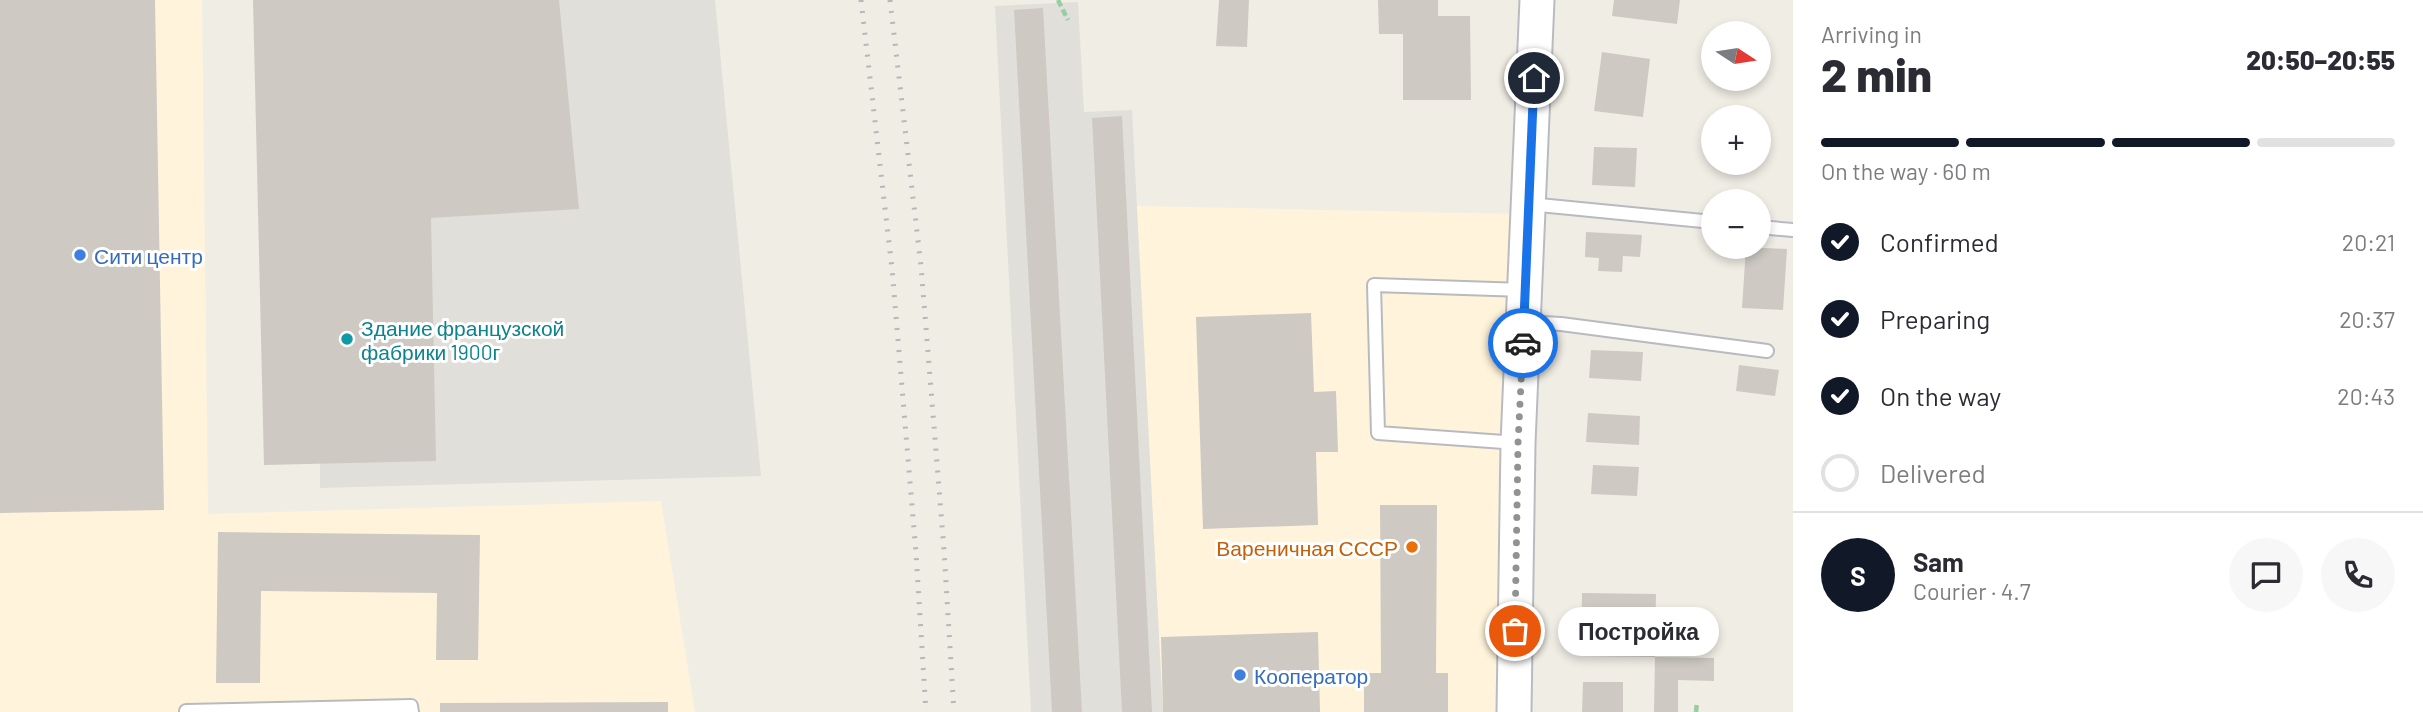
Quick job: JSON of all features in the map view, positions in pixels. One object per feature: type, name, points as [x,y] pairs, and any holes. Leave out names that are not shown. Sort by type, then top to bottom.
[{"type":"main road","points":[[1514,712],[1518,443],[1537,0]]},
{"type":"lane","points":[[1528,204],[1701,221]]},
{"type":"lane","points":[[1771,228],[1793,230]]},
{"type":"lane","points":[[1518,443],[1378,433],[1374,285],[1524,306],[1561,324],[1767,351]]},
{"type":"lane","points":[[186,710],[411,706],[412,712]]},
{"type":"path","points":[[1058,0],[1068,20]]},
{"type":"path","points":[[1696,712],[1697,702]]},
{"type":"shaded area","points":[[0,0],[202,0],[208,514],[661,501],[695,712],[0,712]]},
{"type":"shaded area","points":[[319,0],[715,0],[761,476],[320,488]]},
{"type":"shaded area","points":[[1078,2],[1084,112],[1132,110],[1163,712],[1031,712],[995,6]]},
{"type":"shaded area","name":"Кооператор","points":[[1137,206],[1513,214],[1502,712],[1155,712]]},
{"type":"building","name":"Сити центр","points":[[0,0],[155,0],[164,510],[0,513]]},
{"type":"building","name":"Здание французской фабрики 1900г","points":[[253,0],[559,0],[579,209],[431,218],[436,461],[264,465]]},
{"type":"building","points":[[1219,0],[1249,0],[1247,47],[1216,46]]},
{"type":"building","points":[[1378,0],[1438,0],[1438,16],[1470,16],[1471,100],[1403,100],[1403,34],[1379,34]]},
{"type":"building","points":[[1614,0],[1680,0],[1677,24],[1612,16]]},
{"type":"building","points":[[1043,8],[1082,712],[1052,712],[1014,10]]},
{"type":"building","points":[[1602,52],[1650,59],[1643,117],[1594,111]]},
{"type":"building","points":[[1122,116],[1152,712],[1122,712],[1092,118]]},
{"type":"building","points":[[1594,147],[1637,148],[1635,187],[1592,185]]},
{"type":"building","points":[[1586,232],[1642,235],[1640,257],[1623,256],[1622,272],[1598,271],[1599,258],[1585,257]]},
{"type":"building","points":[[1771,248],[1787,249],[1783,310],[1742,308],[1745,259],[1771,259]]},
{"type":"building","points":[[1311,313],[1314,392],[1336,391],[1338,452],[1316,452],[1318,525],[1203,529],[1196,317]]},
{"type":"building","points":[[1591,350],[1643,352],[1641,381],[1589,378]]},
{"type":"building","points":[[1739,365],[1779,370],[1775,396],[1736,391]]},
{"type":"building","points":[[1588,413],[1640,416],[1639,445],[1586,442]]},
{"type":"building","points":[[1593,465],[1639,467],[1637,496],[1591,494]]},
{"type":"building","points":[[1380,505],[1437,505],[1436,673],[1448,673],[1448,712],[1364,712],[1364,673],[1381,673]]},
{"type":"building","points":[[218,532],[480,535],[478,660],[436,660],[437,593],[261,591],[260,683],[216,683]]},
{"type":"building","points":[[1582,593],[1656,594],[1655,657],[1581,656]]},
{"type":"building","name":"Кооператор","points":[[1318,632],[1320,712],[1163,712],[1161,637]]},
{"type":"building","points":[[1655,657],[1714,658],[1714,681],[1678,680],[1678,712],[1654,712]]},
{"type":"building","points":[[1583,682],[1623,682],[1623,712],[1582,712]]},
{"type":"building","points":[[668,702],[668,712],[440,712],[440,703]]},
{"type":"railway","points":[[861,0],[892,269],[916,553],[926,712]]},
{"type":"railway","points":[[890,0],[921,266],[954,712]]},
{"type":"way so far","points":[[1515,631],[1518,443],[1523,343]]},
{"type":"place","name":"Сити центр","points":[[80,255]]},
{"type":"place","name":"Здание французской фабрики 1900г","points":[[347,339]]},
{"type":"place","name":"Вареничная СССР","points":[[1412,547]]},
{"type":"place","name":"Постройка","points":[[1515,631]]},
{"type":"place","name":"Кооператор","points":[[1240,675]]},
{"type":"route","points":[[1523,343],[1534,78]]}]
